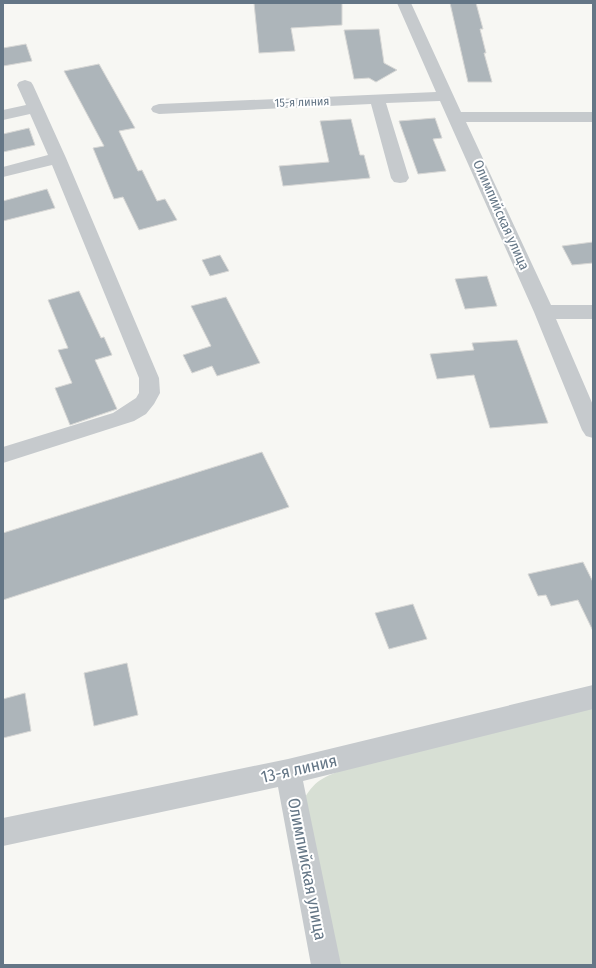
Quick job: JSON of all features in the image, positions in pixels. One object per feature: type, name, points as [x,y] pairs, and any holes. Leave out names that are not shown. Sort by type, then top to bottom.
[{"type":"street","name":"Олимпийская улица","points":[[404,3],[544,312],[593,430]]},
{"type":"street","points":[[3,455],[120,419],[134,413],[147,401],[152,389],[149,378],[58,158],[25,85]]},
{"type":"street","name":"15-я линия","points":[[159,108],[445,96]]},
{"type":"street","points":[[377,99],[400,178]]},
{"type":"street","points":[[3,115],[35,108]]},
{"type":"street","points":[[456,117],[593,117]]},
{"type":"street","points":[[3,172],[58,158]]},
{"type":"street","points":[[544,312],[593,312]]},
{"type":"street","name":"13-я линия","points":[[3,832],[288,772],[593,697]]},
{"type":"street","name":"Олимпийская улица","points":[[288,772],[326,965]]},
{"type":"shaded area","points":[[593,705],[593,965],[336,965],[304,799],[313,786],[328,776],[348,768]]},
{"type":"building","points":[[254,3],[342,3],[342,25],[291,28],[295,51],[259,53]]},
{"type":"building","points":[[450,3],[476,3],[483,29],[480,29],[486,53],[484,53],[492,82],[468,82]]},
{"type":"building","points":[[379,29],[384,63],[397,70],[376,82],[369,78],[354,79],[344,30]]},
{"type":"building","points":[[26,44],[32,61],[3,66],[3,48]]},
{"type":"building","points":[[99,64],[135,128],[119,131],[138,171],[142,170],[157,201],[165,199],[177,220],[139,230],[123,197],[114,199],[93,148],[104,146],[64,71]]},
{"type":"building","points":[[435,118],[442,138],[433,139],[446,171],[418,174],[399,121]]},
{"type":"building","points":[[351,119],[360,155],[364,155],[370,178],[283,186],[279,166],[329,162],[320,121]]},
{"type":"building","points":[[29,128],[35,145],[3,152],[3,134]]},
{"type":"building","points":[[47,189],[55,208],[3,221],[3,201]]},
{"type":"building","points":[[593,242],[593,263],[572,265],[562,246]]},
{"type":"building","points":[[220,255],[229,271],[210,276],[202,260]]},
{"type":"building","points":[[487,276],[497,306],[465,309],[455,279]]},
{"type":"building","points":[[79,291],[101,338],[104,337],[112,355],[95,360],[117,409],[70,425],[55,388],[72,383],[58,350],[68,348],[48,300]]},
{"type":"building","points":[[226,297],[260,363],[217,376],[212,366],[192,373],[183,355],[211,346],[191,306]]},
{"type":"building","points":[[517,340],[548,423],[490,428],[474,375],[437,379],[430,354],[474,350],[472,343]]},
{"type":"building","points":[[262,452],[289,507],[3,600],[3,533]]},
{"type":"building","points":[[583,562],[593,582],[593,631],[578,600],[551,606],[546,595],[538,596],[528,574]]},
{"type":"building","points":[[413,604],[427,639],[389,649],[375,613]]},
{"type":"building","points":[[127,663],[138,715],[94,726],[84,673]]},
{"type":"building","points":[[25,693],[31,731],[3,738],[3,699]]}]
